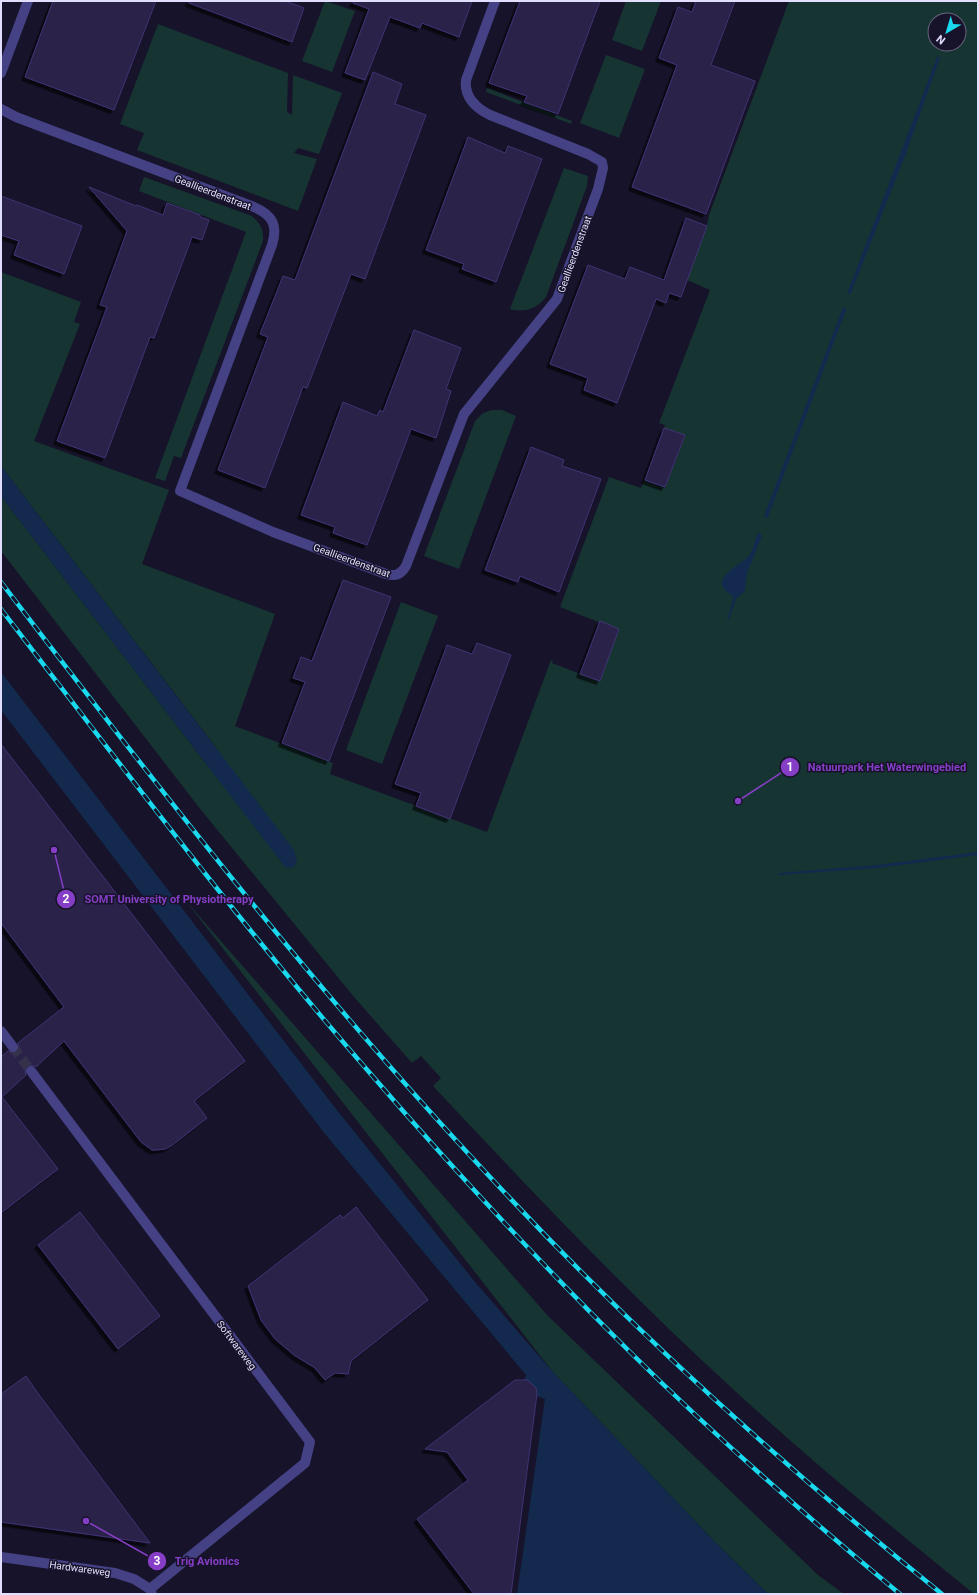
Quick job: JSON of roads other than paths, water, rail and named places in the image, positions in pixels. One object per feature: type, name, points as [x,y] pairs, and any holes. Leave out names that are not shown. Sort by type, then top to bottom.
[{"type":"street","points":[[1,73],[28,1]]},
{"type":"street","name":"Geallieerdenstraat","points":[[1,109],[16,117],[259,209],[272,221],[275,232],[270,250],[180,491],[273,532],[395,576],[399,574],[406,566],[464,414],[557,299],[602,176],[602,162],[588,154],[490,115],[480,110],[468,96],[465,86],[466,80],[495,1]]},
{"type":"street","points":[[1,1032],[13,1047]]},
{"type":"street","name":"Softwareweg","points":[[31,1071],[310,1442],[305,1463],[151,1592]]},
{"type":"street","name":"Hardwareweg","points":[[1,1557],[115,1573],[134,1579],[151,1592]]},
{"type":"water","points":[[937,57],[940,58],[905,156],[849,295],[848,291]]},
{"type":"water","points":[[843,307],[846,308],[846,310],[768,517],[766,518],[764,516]]},
{"type":"water","points":[[1,466],[294,850],[297,861],[294,867],[285,867],[1,496]]},
{"type":"water","points":[[758,533],[762,536],[747,573],[745,591],[736,599],[729,619],[727,620],[733,599],[722,585],[722,580],[730,571],[749,556]]},
{"type":"water","points":[[1,672],[336,1109],[475,1282],[552,1371],[715,1542],[768,1594],[517,1594],[545,1399],[537,1396],[534,1386],[530,1382],[524,1380],[526,1375],[325,1134],[1,710]]},
{"type":"water","points":[[978,852],[978,855],[877,868],[778,875],[779,873],[877,865]]},
{"type":"tunnel","points":[[13,1047],[31,1071]]},
{"type":"railway","points":[[1,582],[122,740],[309,972],[373,1047],[506,1194],[609,1300],[717,1402],[828,1499],[942,1594]]},
{"type":"railway","points":[[1,609],[227,901],[321,1016],[432,1144],[562,1284],[662,1384],[762,1476],[900,1594]]},
{"type":"place","name":"Natuurpark Het Waterwingebied","points":[[738,801]]},
{"type":"place","name":"SOMT University of Physiotherapy","points":[[54,850]]},
{"type":"place","name":"Trig Avionics","points":[[86,1521]]}]
